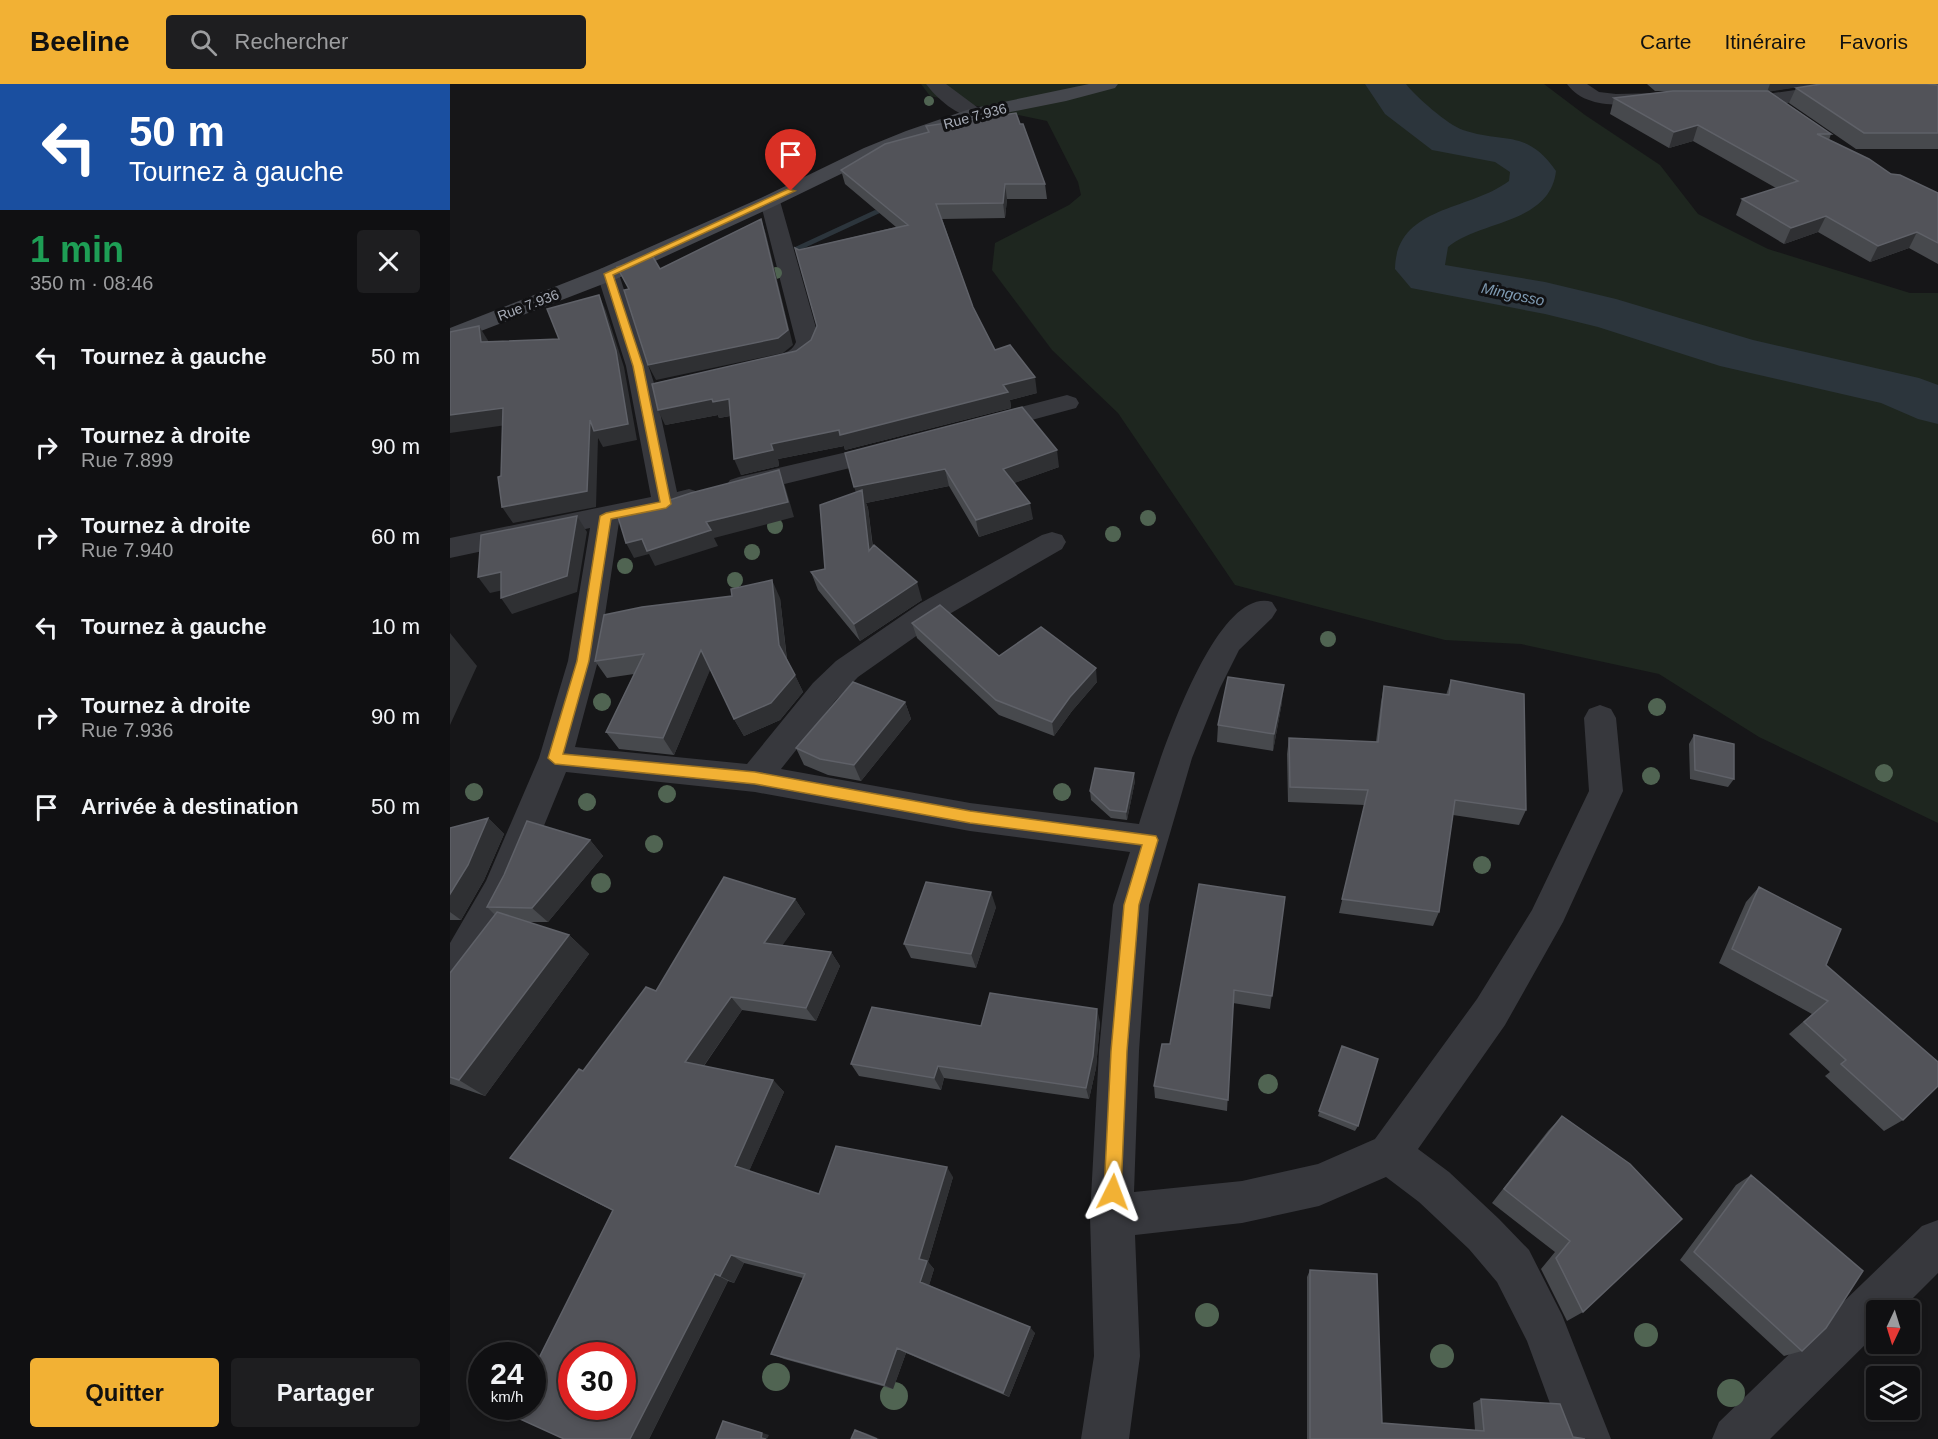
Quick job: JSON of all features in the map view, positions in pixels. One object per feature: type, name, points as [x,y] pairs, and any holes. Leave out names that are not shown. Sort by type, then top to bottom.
[{"type":"street","points":[[934,84],[960,105],[976,113]]},
{"type":"street","name":"Rue 7.936","points":[[450,336],[608,274],[770,201],[871,152],[976,113],[1066,96],[1109,84]]},
{"type":"street","points":[[1576,84],[1591,95],[1608,98],[1676,99]]},
{"type":"street","points":[[1721,99],[1767,99],[1850,87]]},
{"type":"street","points":[[1767,99],[1792,118]]},
{"type":"street","points":[[758,368],[792,360],[806,349],[808,342],[770,201]]},
{"type":"street","points":[[608,274],[638,366],[666,504]]},
{"type":"street","points":[[644,393],[724,375]]},
{"type":"street","points":[[964,430],[1067,403]]},
{"type":"street","points":[[450,548],[666,504],[918,443]]},
{"type":"street","points":[[450,979],[500,889],[555,758],[583,661],[606,516]]},
{"type":"street","points":[[755,778],[824,692],[847,669],[929,612],[1052,542]]},
{"type":"street","points":[[1105,1439],[1117,1356],[1112,1216],[1119,1051],[1131,905],[1176,758],[1204,688],[1228,643],[1262,610]]},
{"type":"street","points":[[1112,1216],[1242,1202],[1320,1185],[1390,1154],[1491,1012],[1545,922],[1606,791],[1600,718]]},
{"type":"street","points":[[555,758],[755,778],[970,817],[1151,840]]},
{"type":"street","points":[[1390,1154],[1434,1187],[1484,1234],[1513,1266],[1546,1331],[1587,1439]]},
{"type":"street","points":[[1736,1439],[1938,1242]]},
{"type":"shaded area","points":[[921,84],[1544,84],[1585,115],[1660,165],[1698,214],[1768,249],[1910,293],[1938,293],[1938,823],[1759,737],[1659,674],[1521,644],[1445,640],[1235,585],[1118,413],[1052,350],[992,270],[995,243],[1069,205],[1081,195],[1078,182],[1047,121],[930,96]]},
{"type":"building","points":[[1821,84],[1938,85],[1938,133],[1864,133],[1796,88]]},
{"type":"building","points":[[1673,91],[1768,91],[1831,134],[1817,134],[1869,159],[1891,174],[1900,175],[1938,193],[1938,243],[1917,232],[1878,246],[1826,216],[1791,228],[1742,199],[1798,181],[1698,125],[1674,132],[1614,98]]},
{"type":"building","points":[[1016,113],[1020,124],[1023,124],[1045,184],[1005,184],[1003,203],[936,204],[973,307],[995,350],[1010,345],[1035,377],[1003,385],[1008,392],[840,435],[839,430],[771,444],[773,450],[734,459],[729,399],[713,402],[712,399],[658,410],[652,384],[796,351],[811,340],[817,326],[795,248],[799,250],[908,225],[841,170],[885,144],[929,132],[926,126]]},
{"type":"building","points":[[761,219],[788,330],[778,338],[648,365],[624,290],[629,289],[617,267],[653,257],[660,269]]},
{"type":"building","points":[[599,295],[616,351],[628,424],[594,431],[590,420],[587,491],[502,507],[498,477],[501,476],[503,408],[450,415],[450,332],[479,326],[481,342],[559,339],[547,309]]},
{"type":"building","points":[[1022,407],[1057,450],[1003,469],[1030,503],[976,520],[945,469],[854,487],[845,453]]},
{"type":"building","points":[[779,470],[788,502],[706,522],[711,530],[647,551],[642,539],[626,543],[618,517],[691,493]]},
{"type":"building","points":[[862,490],[869,551],[874,545],[917,582],[854,624],[811,572],[825,569],[820,505]]},
{"type":"building","points":[[577,516],[567,576],[501,598],[501,572],[478,577],[481,535]]},
{"type":"building","points":[[772,580],[779,645],[795,675],[771,703],[734,719],[701,650],[663,738],[606,732],[644,654],[595,661],[604,615],[642,607],[732,596],[731,589]]},
{"type":"building","points":[[940,605],[999,656],[1041,627],[1096,668],[1070,697],[1052,722],[996,700],[912,623]]},
{"type":"building","points":[[1228,677],[1284,685],[1274,734],[1218,725]]},
{"type":"building","points":[[1451,680],[1524,694],[1526,810],[1455,800],[1439,912],[1342,899],[1368,790],[1290,787],[1289,738],[1378,742],[1384,686],[1449,695]]},
{"type":"building","points":[[853,682],[905,702],[854,765],[820,759],[796,748]]},
{"type":"building","points":[[1694,735],[1734,744],[1734,779],[1695,770]]},
{"type":"building","points":[[1095,768],[1134,773],[1126,812],[1110,810],[1090,791]]},
{"type":"building","points":[[488,818],[468,865],[450,894],[450,828]]},
{"type":"building","points":[[527,821],[590,840],[532,908],[487,907],[504,875]]},
{"type":"building","points":[[724,877],[795,899],[764,943],[831,952],[806,1008],[731,997],[685,1062],[773,1080],[735,1166],[819,1194],[836,1146],[947,1167],[919,1259],[927,1261],[920,1282],[1030,1327],[1003,1393],[897,1348],[884,1385],[771,1354],[805,1274],[731,1255],[720,1276],[715,1274],[630,1439],[564,1439],[522,1420],[546,1420],[546,1344],[613,1210],[510,1158],[579,1069],[583,1071],[646,987],[656,991]]},
{"type":"building","points":[[926,882],[991,892],[971,954],[904,944]]},
{"type":"building","points":[[1199,884],[1285,897],[1272,996],[1234,990],[1228,1100],[1154,1086],[1162,1044],[1170,1044]]},
{"type":"building","points":[[1759,887],[1841,929],[1826,965],[1938,1062],[1938,1086],[1903,1120],[1841,1064],[1846,1060],[1804,1022],[1828,1001],[1732,949]]},
{"type":"building","points":[[497,912],[569,935],[459,1080],[450,1077],[450,973]]},
{"type":"building","points":[[990,993],[1097,1009],[1093,1056],[1086,1088],[938,1066],[934,1078],[851,1064],[872,1007],[981,1026]]},
{"type":"building","points":[[1342,1046],[1378,1059],[1358,1126],[1319,1111]]},
{"type":"building","points":[[1562,1116],[1630,1164],[1682,1219],[1583,1312],[1556,1258],[1570,1241],[1504,1189]]},
{"type":"building","points":[[1751,1175],[1863,1271],[1826,1328],[1802,1351],[1694,1252]]},
{"type":"building","points":[[1310,1270],[1377,1274],[1382,1423],[1484,1431],[1481,1399],[1560,1404],[1573,1437],[1585,1439],[1310,1439]]},
{"type":"building","points":[[723,1421],[762,1433],[761,1438],[766,1439],[716,1439]]},
{"type":"building","points":[[855,1430],[877,1439],[851,1439]]},
{"type":"waterway","name":"Mingosso","points":[[1385,84],[1400,105],[1448,141],[1507,151],[1524,160],[1533,171],[1531,186],[1516,198],[1431,235],[1420,255],[1420,269],[1429,277],[1545,298],[1616,315],[1739,354],[1899,390],[1938,406]]},
{"type":"waterway","points":[[797,248],[878,212]]},
{"type":"route","points":[[791,191],[608,274],[638,366],[666,504],[606,516],[583,661],[555,758],[755,778],[970,817],[1151,840],[1131,905],[1119,1051],[1113,1192]]}]
